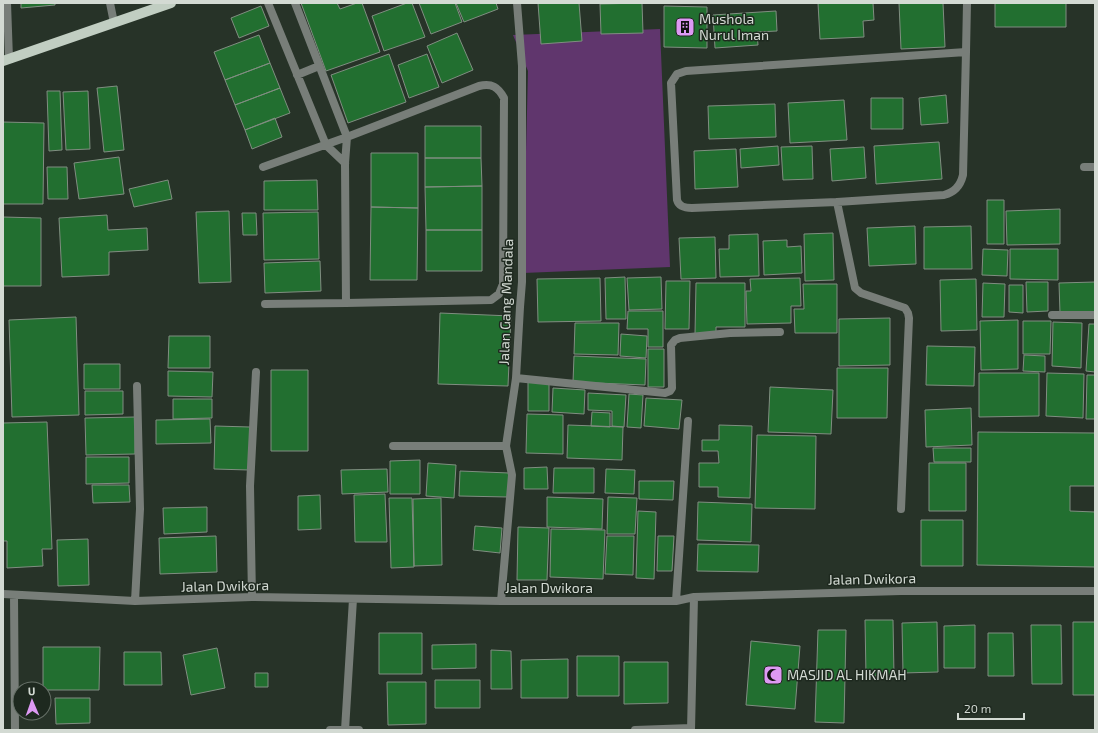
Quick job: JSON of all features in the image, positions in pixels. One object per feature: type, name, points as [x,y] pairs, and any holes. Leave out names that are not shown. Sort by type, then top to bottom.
[{"type":"main road","points":[[6,60],[171,3]]},
{"type":"street","points":[[6,60],[7,3]]},
{"type":"street","points":[[110,3],[114,23]]},
{"type":"street","points":[[268,3],[326,145],[345,163]]},
{"type":"street","points":[[295,3],[347,137],[345,163],[346,303]]},
{"type":"street","name":"Jalan Gang Mandala","points":[[501,601],[512,475],[506,446],[516,378],[522,282],[522,66],[516,3]]},
{"type":"street","points":[[966,52],[686,71],[677,74],[671,83],[678,204],[683,207],[692,208],[837,202],[944,195],[952,192],[961,182],[963,175],[966,52],[967,3]]},
{"type":"street","points":[[297,75],[319,66]]},
{"type":"street","points":[[263,167],[326,145],[479,86],[488,84],[500,92],[504,98],[503,284],[499,294],[491,300],[265,304]]},
{"type":"street","points":[[1084,167],[1095,167]]},
{"type":"street","points":[[837,202],[855,288],[861,293],[905,308],[908,313],[901,509]]},
{"type":"street","points":[[1052,315],[1095,315]]},
{"type":"street","points":[[516,378],[665,393],[670,391],[672,388],[671,345],[675,340],[680,338],[730,333],[780,332]]},
{"type":"street","points":[[252,597],[250,486],[256,372]]},
{"type":"street","points":[[135,601],[140,509],[137,386]]},
{"type":"street","points":[[676,600],[688,421]]},
{"type":"street","points":[[394,446],[506,446]]},
{"type":"street","name":"Jalan Dwikora","points":[[3,594],[135,601],[252,597],[501,601],[676,600],[694,597],[901,591],[1095,591]]},
{"type":"street","points":[[14,595],[15,730]]},
{"type":"street","points":[[635,730],[691,729],[694,597]]},
{"type":"street","points":[[345,730],[352,599]]},
{"type":"street","points":[[330,730],[359,730]]},
{"type":"shaded area","points":[[660,29],[670,267],[523,273],[528,71],[513,35]]},
{"type":"building","points":[[21,3],[55,3],[55,5],[21,8]]},
{"type":"building","points":[[301,3],[337,3],[340,9],[357,3],[362,3],[380,52],[326,71]]},
{"type":"building","points":[[407,3],[412,3],[425,37],[384,51],[372,16]]},
{"type":"building","points":[[419,3],[455,3],[462,22],[431,34]]},
{"type":"building","points":[[456,3],[496,3],[498,9],[464,22]]},
{"type":"building","points":[[538,3],[579,3],[582,41],[541,44]]},
{"type":"building","points":[[642,3],[643,33],[601,34],[600,4]]},
{"type":"building","points":[[818,3],[873,3],[874,20],[863,21],[864,37],[820,39]]},
{"type":"building","points":[[899,3],[943,3],[945,47],[901,49]]},
{"type":"building","points":[[995,3],[1066,3],[1066,27],[995,27]]},
{"type":"building","points":[[261,6],[269,26],[239,38],[231,18]]},
{"type":"building","name":"Mushola Nurul Iman","points":[[664,6],[707,7],[707,48],[664,47]]},
{"type":"building","points":[[776,11],[777,31],[757,32],[758,45],[715,48],[713,15]]},
{"type":"building","points":[[457,33],[473,70],[442,83],[427,46]]},
{"type":"building","points":[[259,35],[270,63],[225,80],[214,52]]},
{"type":"building","points":[[389,54],[406,102],[348,123],[331,75]]},
{"type":"building","points":[[427,54],[439,87],[409,98],[398,65]]},
{"type":"building","points":[[270,63],[280,88],[235,105],[225,80]]},
{"type":"building","points":[[117,86],[124,150],[104,152],[97,88]]},
{"type":"building","points":[[280,88],[290,113],[245,130],[235,105]]},
{"type":"building","points":[[47,91],[60,91],[62,150],[49,151]]},
{"type":"building","points":[[88,91],[90,149],[66,150],[63,92]]},
{"type":"building","points":[[946,95],[948,123],[921,125],[919,98]]},
{"type":"building","points":[[871,98],[903,98],[903,129],[871,129]]},
{"type":"building","points":[[844,100],[847,140],[790,143],[788,103]]},
{"type":"building","points":[[775,104],[776,137],[709,139],[708,106]]},
{"type":"building","points":[[275,118],[282,137],[252,149],[245,130]]},
{"type":"building","points":[[3,122],[44,123],[43,204],[3,204]]},
{"type":"building","points":[[425,126],[481,126],[481,158],[425,158]]},
{"type":"building","points":[[939,142],[942,179],[876,184],[874,146]]},
{"type":"building","points":[[778,146],[779,165],[741,168],[740,149]]},
{"type":"building","points":[[812,146],[813,179],[783,180],[781,147]]},
{"type":"building","points":[[864,147],[866,178],[832,181],[830,149]]},
{"type":"building","points":[[736,149],[738,187],[695,189],[694,151]]},
{"type":"building","points":[[371,153],[418,153],[418,208],[371,207]]},
{"type":"building","points":[[119,157],[124,194],[79,199],[74,163]]},
{"type":"building","points":[[425,158],[481,158],[482,186],[425,187]]},
{"type":"building","points":[[47,167],[67,167],[68,199],[48,199]]},
{"type":"building","points":[[168,180],[172,199],[134,207],[129,189]]},
{"type":"building","points":[[317,180],[318,210],[264,210],[264,181]]},
{"type":"building","points":[[482,186],[482,230],[426,230],[425,187]]},
{"type":"building","points":[[987,200],[1004,200],[1004,244],[987,244]]},
{"type":"building","points":[[371,207],[418,208],[417,280],[370,280]]},
{"type":"building","points":[[1060,209],[1060,244],[1007,245],[1006,211]]},
{"type":"building","points":[[229,211],[231,282],[199,283],[196,212]]},
{"type":"building","points":[[318,212],[319,259],[264,260],[263,213]]},
{"type":"building","points":[[242,213],[256,213],[257,235],[243,235]]},
{"type":"building","points":[[107,215],[108,230],[147,228],[148,250],[109,252],[109,275],[62,277],[59,218]]},
{"type":"building","points":[[3,217],[41,218],[41,286],[3,286]]},
{"type":"building","points":[[915,226],[916,264],[869,266],[867,228]]},
{"type":"building","points":[[971,226],[972,269],[924,269],[924,227]]},
{"type":"building","points":[[426,230],[482,230],[482,271],[426,271]]},
{"type":"building","points":[[833,233],[834,280],[805,281],[804,234]]},
{"type":"building","points":[[758,234],[759,276],[720,277],[719,249],[729,249],[729,235]]},
{"type":"building","points":[[715,237],[716,278],[681,279],[679,238]]},
{"type":"building","points":[[787,240],[787,247],[801,246],[802,273],[764,275],[763,241]]},
{"type":"building","points":[[983,249],[1008,250],[1007,276],[982,275]]},
{"type":"building","points":[[1010,249],[1058,249],[1058,280],[1010,279]]},
{"type":"building","points":[[320,261],[321,291],[265,293],[264,263]]},
{"type":"building","points":[[625,277],[626,319],[606,319],[605,278]]},
{"type":"building","points":[[661,277],[662,309],[629,310],[627,278]]},
{"type":"building","points":[[600,278],[601,321],[538,322],[537,279]]},
{"type":"building","points":[[800,278],[801,306],[791,306],[791,323],[747,324],[746,291],[751,291],[750,279]]},
{"type":"building","points":[[976,279],[977,330],[941,331],[940,280]]},
{"type":"building","points":[[666,281],[690,281],[689,329],[665,329]]},
{"type":"building","points":[[1026,282],[1048,282],[1048,311],[1027,312]]},
{"type":"building","points":[[1095,282],[1095,312],[1060,313],[1059,283]]},
{"type":"building","points":[[696,283],[745,283],[745,327],[716,327],[716,334],[695,334]]},
{"type":"building","points":[[983,283],[1005,284],[1004,317],[982,317]]},
{"type":"building","points":[[803,284],[837,284],[837,333],[795,333],[794,309],[804,309]]},
{"type":"building","points":[[1009,285],[1023,285],[1023,313],[1009,312]]},
{"type":"building","points":[[628,311],[663,311],[663,347],[648,347],[648,329],[627,329]]},
{"type":"building","points":[[440,313],[511,316],[508,386],[438,384]]},
{"type":"building","points":[[76,317],[79,415],[12,417],[9,320]]},
{"type":"building","points":[[890,318],[890,365],[839,366],[839,319]]},
{"type":"building","points":[[1018,320],[1018,369],[981,370],[980,321]]},
{"type":"building","points":[[1023,321],[1051,321],[1050,354],[1023,354]]},
{"type":"building","points":[[1053,322],[1082,323],[1081,368],[1052,366]]},
{"type":"building","points":[[575,323],[619,323],[618,355],[574,354]]},
{"type":"building","points":[[1089,324],[1095,324],[1095,372],[1086,371]]},
{"type":"building","points":[[621,334],[647,336],[646,358],[620,356]]},
{"type":"building","points":[[169,336],[210,336],[210,368],[168,368]]},
{"type":"building","points":[[927,346],[975,347],[974,386],[926,385]]},
{"type":"building","points":[[648,349],[664,349],[664,387],[648,387]]},
{"type":"building","points":[[1024,355],[1045,356],[1045,372],[1023,371]]},
{"type":"building","points":[[574,356],[646,359],[645,385],[573,382]]},
{"type":"building","points":[[84,364],[120,364],[120,389],[84,389]]},
{"type":"building","points":[[837,368],[888,368],[887,418],[837,418]]},
{"type":"building","points":[[271,370],[308,370],[308,451],[271,451]]},
{"type":"building","points":[[168,371],[213,372],[212,397],[168,396]]},
{"type":"building","points":[[979,373],[1039,373],[1039,416],[979,417]]},
{"type":"building","points":[[1047,373],[1084,374],[1083,418],[1046,416]]},
{"type":"building","points":[[1087,375],[1095,375],[1095,419],[1086,419]]},
{"type":"building","points":[[528,382],[549,382],[549,411],[528,411]]},
{"type":"building","points":[[770,387],[833,390],[831,434],[768,432]]},
{"type":"building","points":[[553,388],[585,390],[584,414],[552,412]]},
{"type":"building","points":[[85,391],[123,391],[123,414],[85,415]]},
{"type":"building","points":[[588,393],[626,395],[624,427],[612,426],[612,411],[588,410]]},
{"type":"building","points":[[629,394],[643,395],[641,428],[627,427]]},
{"type":"building","points":[[646,398],[682,400],[679,429],[644,426]]},
{"type":"building","points":[[173,399],[212,399],[212,418],[173,419]]},
{"type":"building","points":[[971,408],[972,445],[926,447],[925,410]]},
{"type":"building","points":[[592,412],[610,413],[610,427],[591,426]]},
{"type":"building","points":[[527,414],[563,415],[563,454],[526,453]]},
{"type":"building","points":[[135,417],[135,454],[86,455],[85,418]]},
{"type":"building","points":[[210,419],[211,443],[156,444],[156,420]]},
{"type":"building","points":[[47,422],[52,549],[42,549],[43,566],[7,568],[7,541],[3,541],[3,423]]},
{"type":"building","points":[[568,425],[623,427],[622,460],[567,458]]},
{"type":"building","points":[[719,425],[752,426],[750,498],[718,497],[718,487],[699,487],[699,463],[719,463],[718,451],[702,451],[702,440],[719,440]]},
{"type":"building","points":[[215,426],[250,427],[249,470],[214,469]]},
{"type":"building","points":[[978,432],[1095,433],[1095,486],[1070,486],[1070,511],[1095,512],[1095,567],[977,565]]},
{"type":"building","points":[[757,435],[816,436],[815,509],[755,508]]},
{"type":"building","points":[[933,448],[971,448],[971,462],[934,462]]},
{"type":"building","points":[[86,457],[129,457],[129,483],[86,484]]},
{"type":"building","points":[[420,460],[420,494],[390,494],[390,461]]},
{"type":"building","points":[[428,463],[456,465],[454,498],[426,496]]},
{"type":"building","points":[[929,463],[966,463],[966,511],[929,511]]},
{"type":"building","points":[[547,467],[548,489],[524,489],[524,468]]},
{"type":"building","points":[[554,468],[594,468],[594,493],[553,493]]},
{"type":"building","points":[[387,469],[388,492],[342,494],[341,470]]},
{"type":"building","points":[[606,469],[635,470],[634,494],[605,493]]},
{"type":"building","points":[[460,471],[509,473],[508,497],[459,496]]},
{"type":"building","points":[[639,481],[674,481],[673,500],[639,499]]},
{"type":"building","points":[[92,485],[129,485],[130,502],[93,503]]},
{"type":"building","points":[[385,494],[387,542],[355,542],[354,495]]},
{"type":"building","points":[[320,495],[321,529],[298,530],[298,496]]},
{"type":"building","points":[[547,497],[603,499],[602,529],[547,527]]},
{"type":"building","points":[[608,497],[637,498],[635,534],[607,534]]},
{"type":"building","points":[[389,498],[412,498],[414,567],[391,568]]},
{"type":"building","points":[[441,498],[442,565],[414,566],[413,499]]},
{"type":"building","points":[[698,502],[752,504],[751,542],[697,540]]},
{"type":"building","points":[[207,507],[207,532],[164,534],[163,508]]},
{"type":"building","points":[[638,511],[656,512],[654,579],[636,578]]},
{"type":"building","points":[[921,520],[963,520],[963,566],[921,566]]},
{"type":"building","points":[[475,526],[502,528],[500,553],[473,550]]},
{"type":"building","points":[[518,527],[549,528],[547,580],[517,580]]},
{"type":"building","points":[[551,529],[605,530],[603,579],[550,577]]},
{"type":"building","points":[[216,536],[217,572],[160,574],[159,538]]},
{"type":"building","points":[[607,536],[634,536],[633,575],[605,574]]},
{"type":"building","points":[[658,536],[674,536],[672,571],[657,571]]},
{"type":"building","points":[[88,539],[89,585],[58,586],[57,540]]},
{"type":"building","points":[[698,544],[759,545],[758,572],[697,571]]},
{"type":"building","points":[[865,620],[893,620],[894,676],[866,676]]},
{"type":"building","points":[[937,622],[938,672],[903,673],[902,623]]},
{"type":"building","points":[[1073,622],[1095,622],[1095,695],[1073,695]]},
{"type":"building","points":[[975,625],[975,668],[944,668],[944,626]]},
{"type":"building","points":[[1031,625],[1061,625],[1062,684],[1032,684]]},
{"type":"building","points":[[818,630],[846,630],[844,723],[815,722]]},
{"type":"building","points":[[379,633],[422,633],[422,674],[379,674]]},
{"type":"building","points":[[988,633],[1013,633],[1014,676],[988,676]]},
{"type":"building","name":"MASJID AL HIKMAH","points":[[751,641],[800,646],[795,709],[746,705]]},
{"type":"building","points":[[476,644],[476,668],[432,669],[432,645]]},
{"type":"building","points":[[43,647],[100,647],[99,690],[52,690],[52,681],[43,681]]},
{"type":"building","points":[[217,648],[225,688],[191,695],[183,655]]},
{"type":"building","points":[[491,650],[511,651],[512,689],[491,689]]},
{"type":"building","points":[[124,652],[161,652],[162,685],[124,685]]},
{"type":"building","points":[[577,656],[619,656],[619,696],[577,696]]},
{"type":"building","points":[[568,659],[568,698],[521,698],[521,660]]},
{"type":"building","points":[[624,662],[668,662],[668,703],[624,704]]},
{"type":"building","points":[[255,673],[268,673],[268,687],[255,687]]},
{"type":"building","points":[[435,680],[480,680],[480,708],[435,708]]},
{"type":"building","points":[[387,682],[426,682],[426,724],[388,725]]},
{"type":"building","points":[[55,698],[90,698],[90,723],[56,724]]},
{"type":"place","name":"Mushola Nurul Iman","points":[[685,27]]},
{"type":"place","name":"MASJID AL HIKMAH","points":[[773,675]]}]
